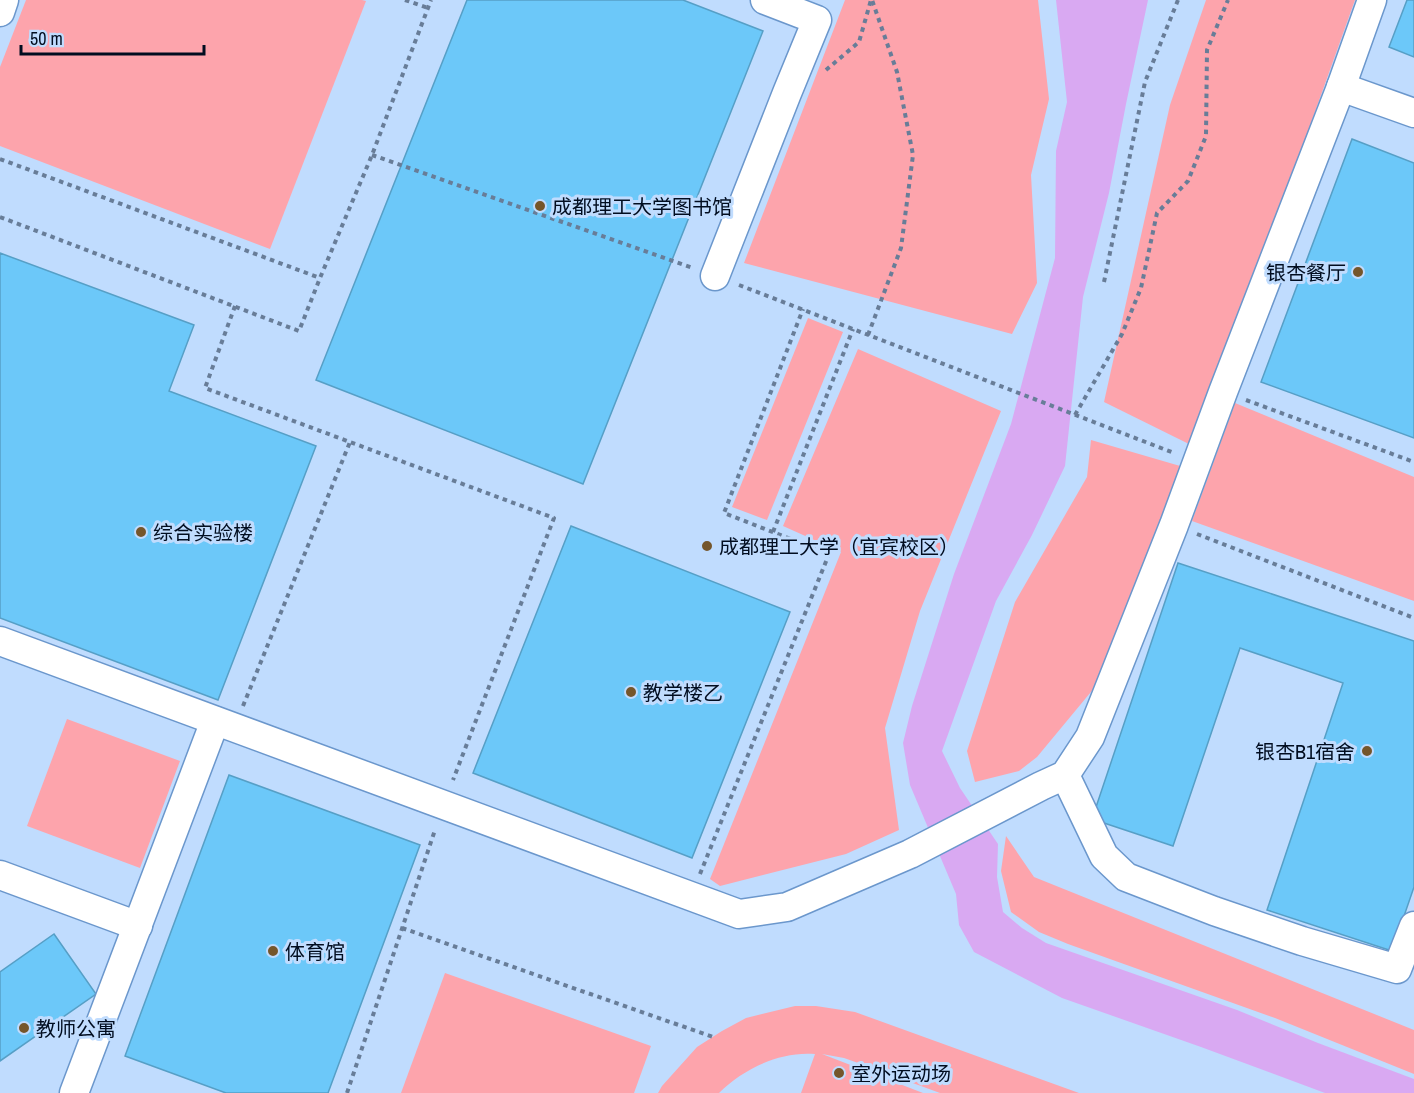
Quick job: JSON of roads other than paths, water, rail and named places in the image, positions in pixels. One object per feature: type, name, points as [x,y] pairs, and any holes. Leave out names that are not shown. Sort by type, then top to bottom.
[{"type":"street","points":[[0,12],[4,0]]},
{"type":"street","points":[[715,276],[817,21],[765,0]]},
{"type":"street","points":[[0,641],[739,914],[787,907],[910,854],[1041,786],[1065,776],[1090,737],[1174,525],[1372,0]]},
{"type":"street","points":[[1341,87],[1414,113]]},
{"type":"street","points":[[74,1093],[138,926],[225,724]]},
{"type":"street","points":[[1065,776],[1104,856],[1126,877],[1302,941],[1397,969],[1414,926]]},
{"type":"street","points":[[0,875],[138,926]]},
{"type":"place","name":"成都理工大学图书馆","points":[[540,206]]},
{"type":"place","name":"银杏餐厅","points":[[1358,272]]},
{"type":"place","name":"综合实验楼","points":[[141,532]]},
{"type":"place","name":"成都理工大学（宜宾校区）","points":[[707,546]]},
{"type":"place","name":"教学楼乙","points":[[631,692]]},
{"type":"place","name":"银杏B1宿舍","points":[[1367,751]]},
{"type":"place","name":"体育馆","points":[[273,951]]},
{"type":"place","name":"教师公寓","points":[[24,1028]]},
{"type":"place","name":"室外运动场","points":[[839,1073]]}]
